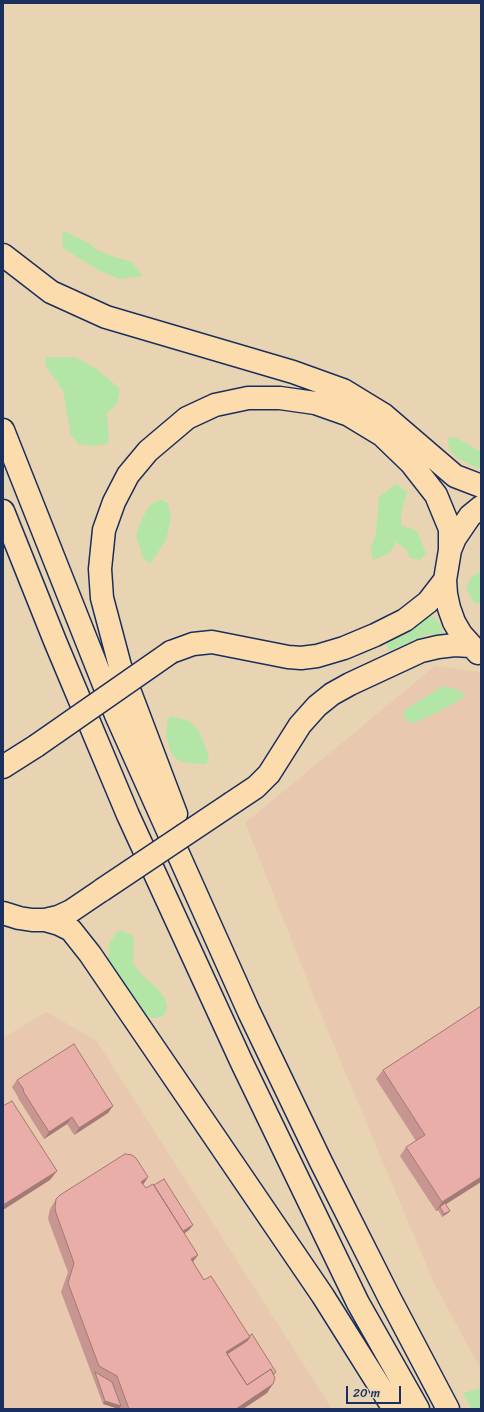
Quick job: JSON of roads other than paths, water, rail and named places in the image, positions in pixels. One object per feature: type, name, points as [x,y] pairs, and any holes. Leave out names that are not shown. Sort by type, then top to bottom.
[{"type":"main road","points":[[3,255],[51,292],[106,317],[293,372],[343,390],[384,415],[455,476],[481,486]]},
{"type":"main road","points":[[249,1012],[120,666],[102,598],[100,569],[104,530],[114,502],[128,475],[148,451],[187,418],[215,405],[248,398],[280,398],[315,404],[349,415],[382,435],[411,463],[436,495],[450,529],[450,550],[445,580],[449,608],[454,622],[461,634],[476,650]]},
{"type":"main road","points":[[3,430],[116,715],[249,1012],[321,1162],[386,1292],[448,1409]]},
{"type":"main road","points":[[450,550],[462,526],[470,516],[481,507]]},
{"type":"main road","points":[[3,511],[54,640],[128,815],[239,1056],[358,1303],[418,1409]]},
{"type":"main road","points":[[3,767],[36,746],[171,652],[193,644],[212,642],[288,657],[301,658],[317,656],[357,643],[405,620],[428,602],[445,580]]},
{"type":"main road","points":[[45,920],[58,917],[71,911],[256,787],[269,774],[300,725],[317,706],[332,694],[421,651],[455,645],[476,650]]},
{"type":"main road","points":[[3,933],[11,916],[45,920],[59,924],[71,930],[90,954],[323,1296],[394,1409]]}]
